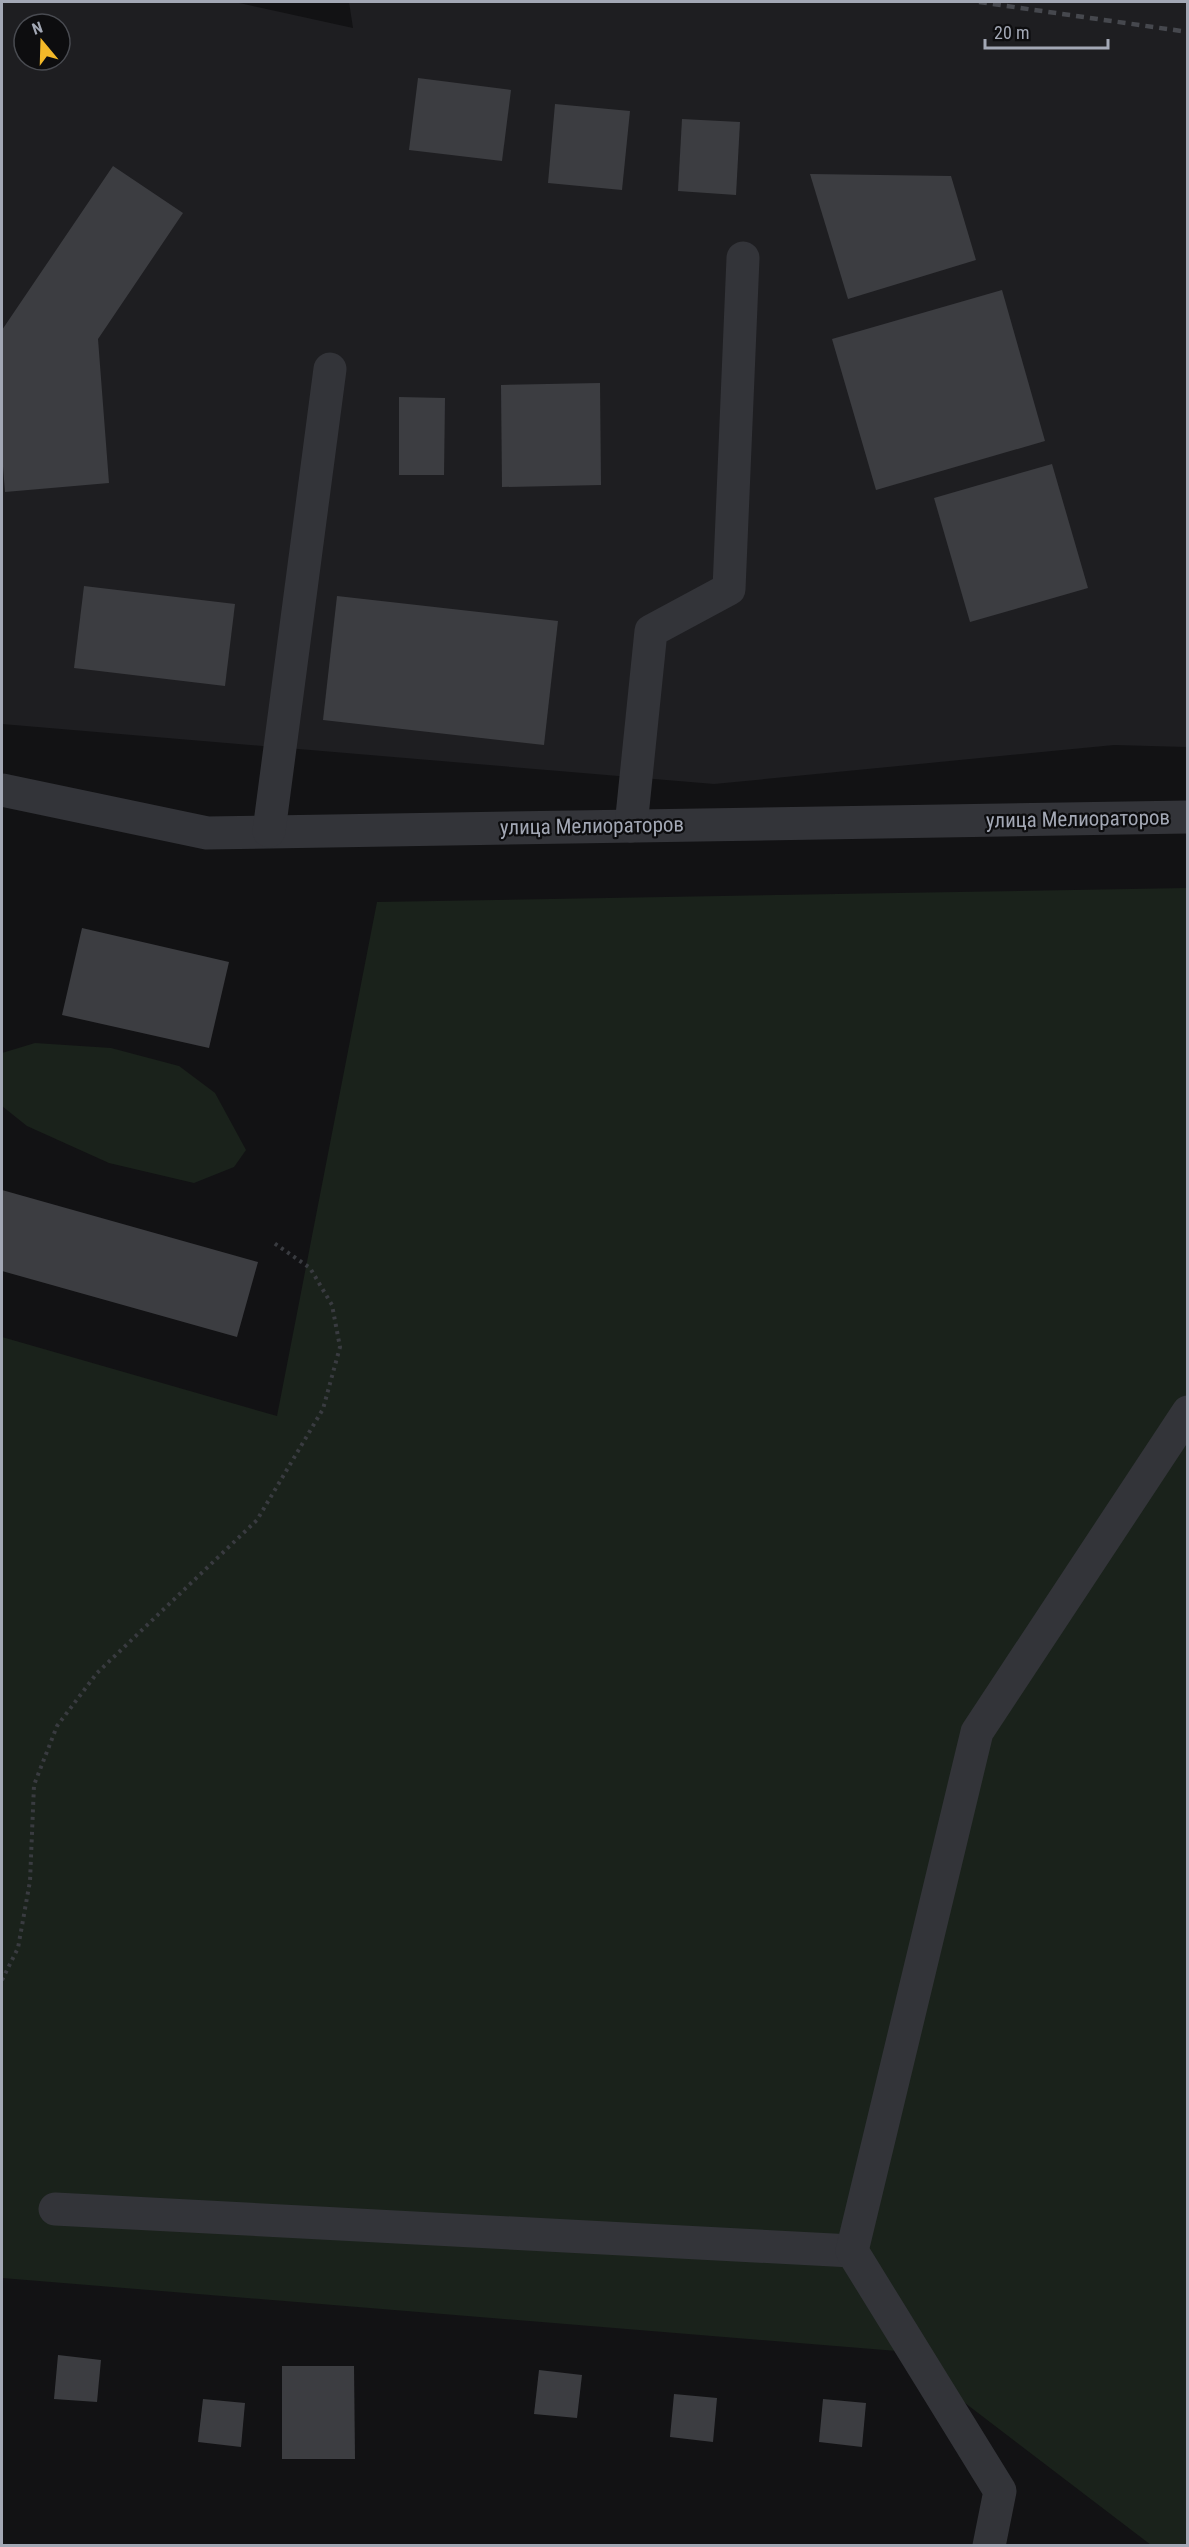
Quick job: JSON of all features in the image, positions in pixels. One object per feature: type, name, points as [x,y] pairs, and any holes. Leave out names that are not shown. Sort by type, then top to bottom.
[{"type":"street","points":[[631,826],[651,631],[729,589],[743,258]]},
{"type":"street","points":[[269,831],[330,369]]},
{"type":"street","name":"улица Мелиораторов","points":[[2,790],[207,832],[1188,817]]},
{"type":"street","points":[[989,2546],[1000,2491],[852,2251],[977,1732],[1188,1412]]},
{"type":"street","points":[[55,2209],[852,2251]]},
{"type":"path","points":[[2,1980],[18,1948],[30,1881],[34,1785],[57,1726],[97,1673],[257,1520],[323,1410],[340,1347],[332,1305],[310,1268],[274,1243]]},
{"type":"shaded area","points":[[2,2],[235,2],[353,28],[349,2],[1187,2],[1187,747],[1114,745],[714,784],[2,724]]},
{"type":"shaded area","points":[[1187,888],[1187,2545],[1151,2545],[897,2351],[2,2278],[2,1337],[277,1416],[377,902]]},
{"type":"shaded area","points":[[35,1043],[111,1048],[179,1066],[215,1093],[246,1150],[234,1167],[194,1183],[109,1163],[27,1126],[2,1106],[2,1053]]},
{"type":"building","points":[[418,78],[511,90],[502,161],[409,150]]},
{"type":"building","points":[[555,104],[630,111],[622,190],[548,183]]},
{"type":"building","points":[[682,119],[740,122],[736,195],[678,191]]},
{"type":"building","points":[[113,166],[183,213],[98,339],[109,483],[5,492],[2,454],[2,330]]},
{"type":"building","points":[[810,174],[951,176],[976,260],[848,299]]},
{"type":"building","points":[[1002,290],[1045,441],[876,490],[832,339]]},
{"type":"building","points":[[600,383],[601,485],[502,487],[501,385]]},
{"type":"building","points":[[399,397],[445,398],[444,475],[399,475]]},
{"type":"building","points":[[1052,464],[1088,588],[970,622],[934,498]]},
{"type":"building","points":[[84,586],[235,604],[225,686],[74,668]]},
{"type":"building","points":[[337,596],[558,621],[544,745],[323,720]]},
{"type":"building","points":[[82,928],[229,962],[209,1048],[62,1015]]},
{"type":"building","points":[[2,1190],[258,1262],[237,1337],[2,1271]]},
{"type":"building","points":[[58,2355],[101,2360],[97,2402],[54,2399]]},
{"type":"building","points":[[282,2366],[354,2366],[355,2459],[282,2459]]},
{"type":"building","points":[[539,2370],[582,2375],[577,2418],[534,2414]]},
{"type":"building","points":[[674,2394],[717,2398],[713,2442],[670,2437]]},
{"type":"building","points":[[203,2399],[245,2403],[241,2447],[198,2442]]},
{"type":"building","points":[[823,2399],[866,2403],[862,2447],[819,2442]]},
{"type":"railway","points":[[979,2],[1188,32]]}]
